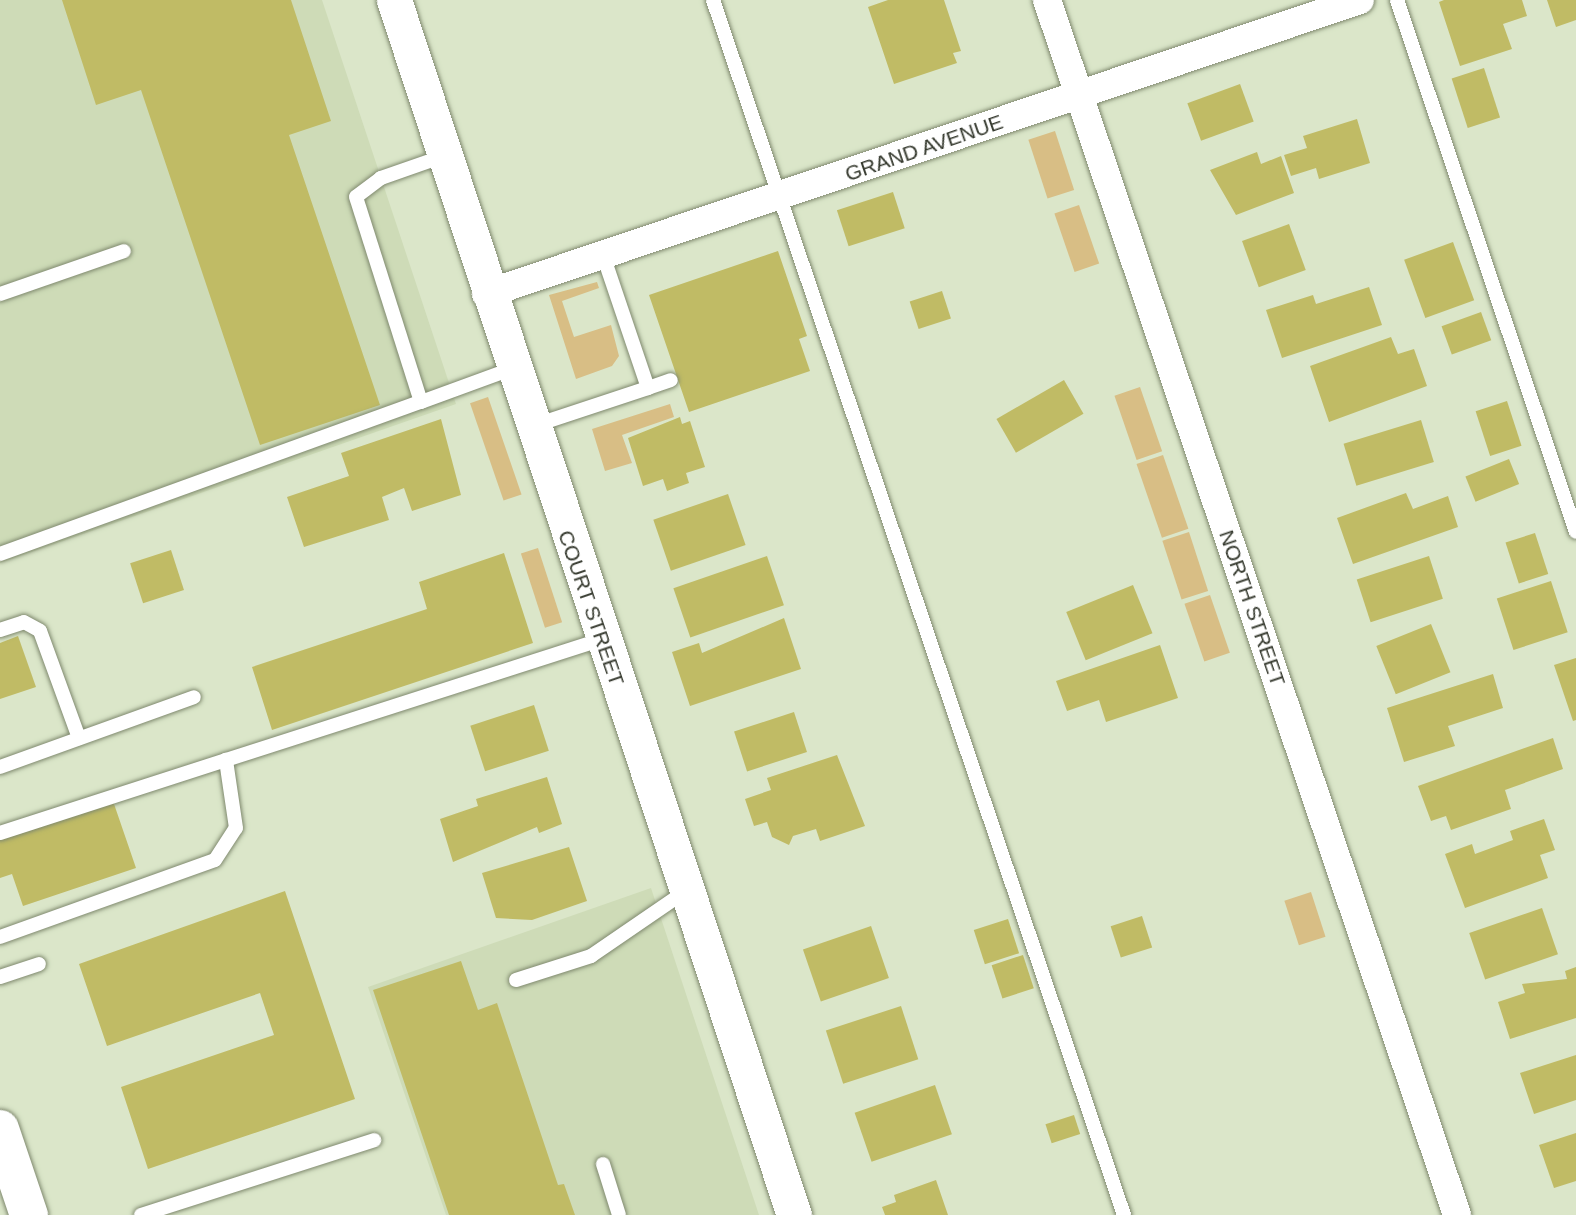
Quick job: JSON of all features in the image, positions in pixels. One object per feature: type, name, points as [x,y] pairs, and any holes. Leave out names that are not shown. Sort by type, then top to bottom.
[{"type":"main road","points":[[0,1129],[29,1215]]},
{"type":"street","name":"COURT STREET","points":[[394,0],[440,157],[794,1215]]},
{"type":"street","name":"NORTH STREET","points":[[1047,0],[1457,1215]]},
{"type":"street","name":"GRAND AVENUE","points":[[486,294],[1360,0]]},
{"type":"lane","points":[[713,0],[1124,1215]]},
{"type":"lane","points":[[1397,0],[1576,532]]},
{"type":"lane","points":[[421,402],[356,197],[381,178],[440,157]]},
{"type":"lane","points":[[0,294],[124,251]]},
{"type":"lane","points":[[604,255],[648,388]]},
{"type":"lane","points":[[0,554],[511,369]]},
{"type":"lane","points":[[531,427],[671,380]]},
{"type":"lane","points":[[0,630],[24,622],[40,631],[79,738]]},
{"type":"lane","points":[[0,834],[602,639]]},
{"type":"lane","points":[[0,767],[194,697]]},
{"type":"lane","points":[[0,937],[215,860],[236,828],[226,760]]},
{"type":"lane","points":[[516,981],[591,956],[686,891]]},
{"type":"lane","points":[[0,977],[39,964]]},
{"type":"lane","points":[[141,1215],[374,1140]]},
{"type":"lane","points":[[603,1164],[619,1215]]},
{"type":"shaded area","points":[[0,0],[322,0],[456,404],[0,563]]},
{"type":"shaded area","points":[[1055,131],[1074,190],[1048,199],[1028,140]]},
{"type":"shaded area","points":[[1079,205],[1099,264],[1075,272],[1054,213]]},
{"type":"shaded area","points":[[597,282],[599,288],[562,301],[574,337],[611,325],[619,356],[612,366],[576,379],[549,295]]},
{"type":"shaded area","points":[[1140,387],[1162,451],[1137,460],[1114,396]]},
{"type":"shaded area","points":[[488,397],[522,494],[504,501],[470,403]]},
{"type":"shaded area","points":[[670,404],[674,417],[622,435],[632,463],[605,471],[592,429]]},
{"type":"shaded area","points":[[1163,455],[1188,529],[1162,538],[1137,464]]},
{"type":"shaded area","points":[[1189,532],[1208,591],[1182,600],[1162,541]]},
{"type":"shaded area","points":[[538,548],[562,622],[545,628],[521,554]]},
{"type":"shaded area","points":[[1210,595],[1230,653],[1204,661],[1184,604]]},
{"type":"shaded area","points":[[651,888],[759,1215],[446,1215],[368,987]]},
{"type":"shaded area","points":[[1311,892],[1326,937],[1299,945],[1284,901]]},
{"type":"building","points":[[62,0],[291,0],[331,121],[289,135],[380,405],[260,445],[141,90],[96,105]]},
{"type":"building","points":[[888,0],[944,0],[961,51],[953,53],[957,63],[894,84],[868,7]]},
{"type":"building","points":[[1522,0],[1527,16],[1503,24],[1512,49],[1460,66],[1439,2]]},
{"type":"building","points":[[1547,0],[1576,0],[1576,20],[1556,27]]},
{"type":"building","points":[[1484,68],[1500,117],[1468,128],[1452,79]]},
{"type":"building","points":[[1240,84],[1254,122],[1201,141],[1187,103]]},
{"type":"building","points":[[1357,119],[1370,163],[1319,179],[1316,168],[1291,176],[1284,155],[1307,148],[1303,136]]},
{"type":"building","points":[[1257,152],[1261,164],[1281,156],[1294,193],[1236,215],[1210,170]]},
{"type":"building","points":[[893,192],[905,228],[849,246],[837,210]]},
{"type":"building","points":[[1289,224],[1306,270],[1259,287],[1242,241]]},
{"type":"building","points":[[1453,242],[1474,300],[1425,318],[1404,260]]},
{"type":"building","points":[[778,251],[807,336],[799,339],[810,371],[689,412],[649,295]]},
{"type":"building","points":[[1369,287],[1382,325],[1282,358],[1266,310],[1313,295],[1316,304]]},
{"type":"building","points":[[942,291],[951,319],[919,329],[910,302]]},
{"type":"building","points":[[1481,312],[1491,340],[1452,355],[1442,326]]},
{"type":"building","points":[[1391,337],[1398,354],[1414,349],[1427,386],[1329,422],[1310,366]]},
{"type":"building","points":[[1064,380],[1084,414],[1016,453],[996,419]]},
{"type":"building","points":[[1507,401],[1522,446],[1490,456],[1476,411]]},
{"type":"building","points":[[680,417],[682,424],[690,421],[705,467],[686,473],[689,483],[667,491],[663,479],[643,486],[628,438]]},
{"type":"building","points":[[441,419],[461,495],[412,511],[404,488],[382,497],[389,520],[304,547],[287,497],[349,476],[341,453]]},
{"type":"building","points":[[1421,420],[1434,462],[1356,486],[1344,444]]},
{"type":"building","points":[[1509,459],[1519,484],[1476,502],[1465,477]]},
{"type":"building","points":[[1406,493],[1413,509],[1448,496],[1458,527],[1353,564],[1337,518]]},
{"type":"building","points":[[728,494],[746,545],[671,571],[653,520]]},
{"type":"building","points":[[1535,533],[1548,574],[1519,583],[1506,543]]},
{"type":"building","points":[[171,550],[184,590],[143,603],[130,563]]},
{"type":"building","points":[[504,553],[533,643],[272,730],[252,667],[427,609],[419,582]]},
{"type":"building","points":[[767,556],[784,605],[690,637],[673,588]]},
{"type":"building","points":[[1429,556],[1443,599],[1371,622],[1357,579]]},
{"type":"building","points":[[1551,581],[1568,632],[1513,650],[1497,599]]},
{"type":"building","points":[[1133,585],[1152,633],[1086,660],[1066,612]]},
{"type":"building","points":[[784,618],[801,669],[690,706],[672,652],[699,643],[702,653]]},
{"type":"building","points":[[1431,624],[1450,672],[1396,694],[1376,646]]},
{"type":"building","points":[[18,636],[36,687],[0,699],[0,643]]},
{"type":"building","points":[[1160,645],[1178,698],[1106,722],[1099,700],[1067,711],[1056,681]]},
{"type":"building","points":[[1576,658],[1576,720],[1573,721],[1554,665]]},
{"type":"building","points":[[1493,674],[1503,708],[1448,726],[1455,746],[1404,762],[1387,708]]},
{"type":"building","points":[[534,705],[549,751],[485,771],[470,726]]},
{"type":"building","points":[[794,712],[807,752],[747,771],[734,731]]},
{"type":"building","points":[[1553,738],[1563,769],[1505,790],[1511,809],[1451,830],[1446,816],[1431,821],[1418,786]]},
{"type":"building","points":[[837,755],[865,826],[820,841],[816,829],[793,836],[789,845],[772,837],[767,822],[754,826],[745,799],[771,790],[767,778]]},
{"type":"building","points":[[547,777],[562,824],[539,833],[537,827],[453,862],[440,819],[478,806],[476,799]]},
{"type":"building","points":[[113,801],[136,868],[23,906],[12,874],[0,878],[0,839]]},
{"type":"building","points":[[1544,819],[1555,850],[1540,855],[1548,878],[1465,908],[1445,854],[1472,844],[1475,854],[1513,840],[1510,831]]},
{"type":"building","points":[[569,847],[587,901],[532,920],[496,918],[482,873]]},
{"type":"building","points":[[285,891],[355,1099],[148,1169],[121,1087],[274,1035],[260,993],[107,1046],[79,964]]},
{"type":"building","points":[[1542,908],[1558,954],[1485,979],[1469,933]]},
{"type":"building","points":[[1142,916],[1152,947],[1121,958],[1111,926]]},
{"type":"building","points":[[1008,919],[1019,953],[985,964],[974,930]]},
{"type":"building","points":[[871,926],[889,978],[821,1001],[803,949]]},
{"type":"building","points":[[1023,955],[1034,988],[1002,998],[992,965]]},
{"type":"building","points":[[461,961],[478,1010],[497,1003],[558,1185],[564,1184],[575,1215],[449,1215],[373,990]]},
{"type":"building","points":[[1576,967],[1576,1018],[1510,1039],[1498,1002],[1525,993],[1522,984],[1567,979],[1565,971]]},
{"type":"building","points":[[901,1006],[918,1059],[843,1084],[826,1030]]},
{"type":"building","points":[[1576,1055],[1576,1100],[1534,1114],[1520,1073]]},
{"type":"building","points":[[935,1085],[952,1134],[872,1162],[855,1113]]},
{"type":"building","points":[[1074,1115],[1080,1134],[1052,1143],[1045,1124]]},
{"type":"building","points":[[1576,1133],[1576,1181],[1554,1188],[1539,1145]]},
{"type":"building","points":[[936,1180],[948,1215],[885,1215],[882,1207],[896,1202],[894,1195]]}]
